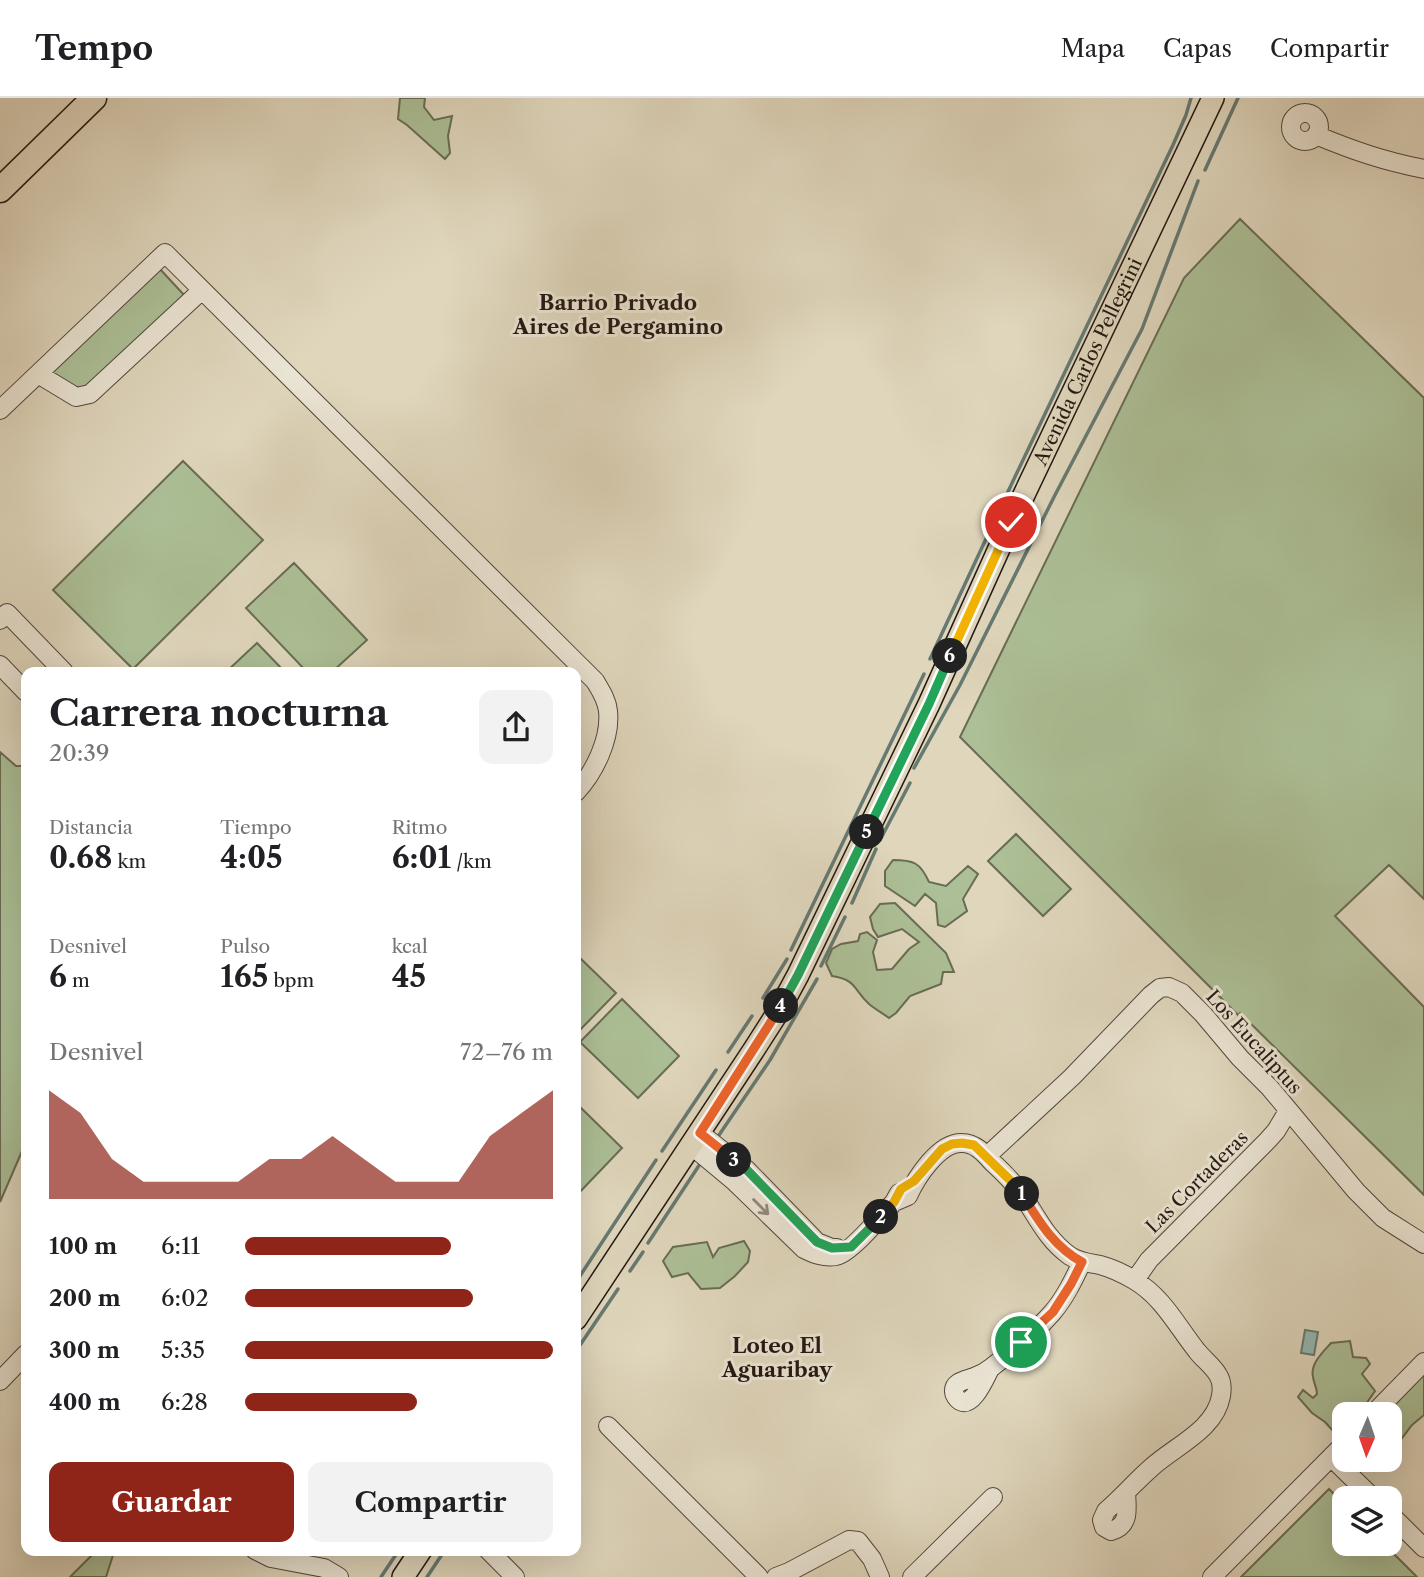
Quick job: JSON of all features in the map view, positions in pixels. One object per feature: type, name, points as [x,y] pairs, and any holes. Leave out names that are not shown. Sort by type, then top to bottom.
[{"type":"highway","points":[[0,190],[94,98]]},
{"type":"main road","name":"Avenida Carlos Pellegrini","points":[[581,1312],[776,1016],[798,975],[929,704],[1011,522],[1213,98]]},
{"type":"main road","points":[[403,1577],[417,1556]]},
{"type":"street","points":[[1317,135],[1356,152],[1424,169]]},
{"type":"street","points":[[0,410],[165,254],[581,667]]},
{"type":"street","points":[[38,374],[76,397],[90,394],[202,290]]},
{"type":"street","points":[[0,620],[7,613],[59,667]]},
{"type":"street","points":[[0,665],[21,687]]},
{"type":"street","points":[[581,667],[595,681],[605,697],[608,711],[608,724],[597,764],[581,787]]},
{"type":"street","name":"Los Eucaliptus","points":[[987,1156],[1072,1077],[1151,995],[1160,988],[1169,987],[1182,993],[1203,1014],[1240,1058],[1270,1088],[1356,1191],[1383,1218],[1424,1244]]},
{"type":"street","name":"Las Cortaderas","points":[[1135,1280],[1149,1260],[1268,1140],[1288,1111]]},
{"type":"street","points":[[696,1139],[803,1249],[818,1256],[838,1256],[851,1247],[894,1202],[901,1189],[914,1181],[942,1149],[952,1144],[974,1145],[1013,1183],[1042,1227],[1069,1255],[1135,1280],[1158,1297],[1218,1376],[1221,1396],[1217,1409],[1206,1424],[1153,1465],[1126,1493]]},
{"type":"street","points":[[990,1369],[1053,1312],[1082,1262]]},
{"type":"street","points":[[0,1381],[21,1359]]},
{"type":"street","points":[[1385,1402],[1424,1362]]},
{"type":"street","points":[[608,1426],[759,1577]]},
{"type":"street","points":[[1212,1577],[1332,1456]]},
{"type":"street","points":[[912,1577],[993,1497]]},
{"type":"street","points":[[1402,1526],[1424,1548]]},
{"type":"street","points":[[776,1577],[849,1540],[858,1541],[872,1559],[880,1577]]},
{"type":"street","points":[[799,1577],[838,1546]]},
{"type":"street","points":[[279,1556],[324,1568],[339,1577]]},
{"type":"street","points":[[325,1556],[339,1577]]},
{"type":"street","points":[[494,1556],[515,1577]]},
{"type":"green space","points":[[400,98],[425,98],[424,107],[434,120],[452,116],[448,136],[450,153],[445,159],[398,119]]},
{"type":"green space","points":[[1240,219],[1424,398],[1424,899],[1389,865],[1335,916],[1424,1007],[1424,1195],[1240,1013],[1238,1015],[960,737],[1184,278]]},
{"type":"green space","points":[[159,268],[185,296],[90,388],[79,390],[49,372]]},
{"type":"green space","points":[[183,461],[263,540],[135,667],[131,667],[53,590]]},
{"type":"green space","points":[[294,563],[367,640],[337,667],[302,667],[246,608]]},
{"type":"green space","points":[[257,643],[280,667],[231,667]]},
{"type":"green space","points":[[0,752],[16,766],[21,766],[21,1154],[0,1202]]},
{"type":"green space","points":[[1016,834],[1071,889],[1043,916],[988,861]]},
{"type":"green space","points":[[893,860],[915,864],[929,882],[946,886],[968,866],[978,874],[963,899],[967,911],[945,927],[938,925],[936,903],[925,894],[915,906],[885,886],[885,871]]},
{"type":"green space","points":[[895,903],[946,953],[954,972],[943,972],[941,984],[910,996],[889,1018],[869,1004],[846,980],[832,976],[826,963],[832,949],[841,944],[858,941],[860,934],[867,932],[877,940],[873,952],[877,970],[892,969],[909,949],[919,942],[902,929],[878,937],[873,929],[870,917],[880,904]]},
{"type":"green space","points":[[581,959],[616,993],[581,1029]]},
{"type":"green space","points":[[622,999],[679,1056],[638,1098],[581,1041]]},
{"type":"green space","points":[[581,1108],[622,1148],[581,1191]]},
{"type":"green space","points":[[744,1241],[750,1251],[748,1262],[720,1288],[701,1289],[688,1273],[672,1277],[663,1261],[673,1247],[707,1242],[713,1257],[719,1248]]},
{"type":"green space","points":[[1350,1341],[1353,1357],[1366,1358],[1370,1364],[1362,1374],[1375,1391],[1367,1402],[1332,1402],[1332,1430],[1298,1397],[1303,1390],[1313,1398],[1317,1394],[1313,1368],[1331,1343]]},
{"type":"green space","points":[[1424,1373],[1424,1415],[1402,1438],[1402,1402],[1397,1402]]},
{"type":"green space","points":[[1329,1489],[1332,1492],[1332,1556],[1396,1556],[1417,1577],[1241,1577]]},
{"type":"green space","points":[[91,1556],[113,1556],[106,1577],[70,1577]]},
{"type":"water","points":[[1305,1330],[1318,1332],[1314,1355],[1301,1353]]},
{"type":"waterway","points":[[930,659],[1173,145],[1191,98]]},
{"type":"waterway","points":[[1205,170],[1238,98]]},
{"type":"waterway","points":[[914,768],[960,685],[1142,329],[1198,181]]},
{"type":"waterway","points":[[791,950],[924,674]]},
{"type":"waterway","points":[[880,840],[910,783]]},
{"type":"waterway","points":[[852,903],[876,849]]},
{"type":"waterway","points":[[821,966],[845,917]]},
{"type":"waterway","points":[[763,998],[787,959]]},
{"type":"waterway","points":[[717,1138],[770,1060],[817,979]]},
{"type":"waterway","points":[[728,1052],[752,1016]]},
{"type":"waterway","points":[[662,1151],[716,1070]]},
{"type":"waterway","points":[[581,1274],[656,1160]]},
{"type":"waterway","points":[[648,1243],[700,1164]]},
{"type":"waterway","points":[[630,1271],[643,1252]]},
{"type":"waterway","points":[[581,1344],[618,1289]]},
{"type":"waterway","points":[[381,1577],[395,1556]]},
{"type":"waterway","points":[[427,1577],[441,1556]]},
{"type":"district","name":"Barrio Privado Aires de Pergamino","points":[[618,314]]},
{"type":"district","name":"Loteo El Aguaribay","points":[[777,1357]]},
{"type":"route","points":[[1011,522],[929,704],[798,975],[776,1016],[700,1133],[746,1169],[817,1242],[832,1248],[851,1247],[894,1202],[901,1189],[914,1181],[942,1149],[952,1144],[974,1145],[1013,1183],[1054,1241],[1069,1255],[1082,1262],[1053,1312],[1021,1342]]}]
